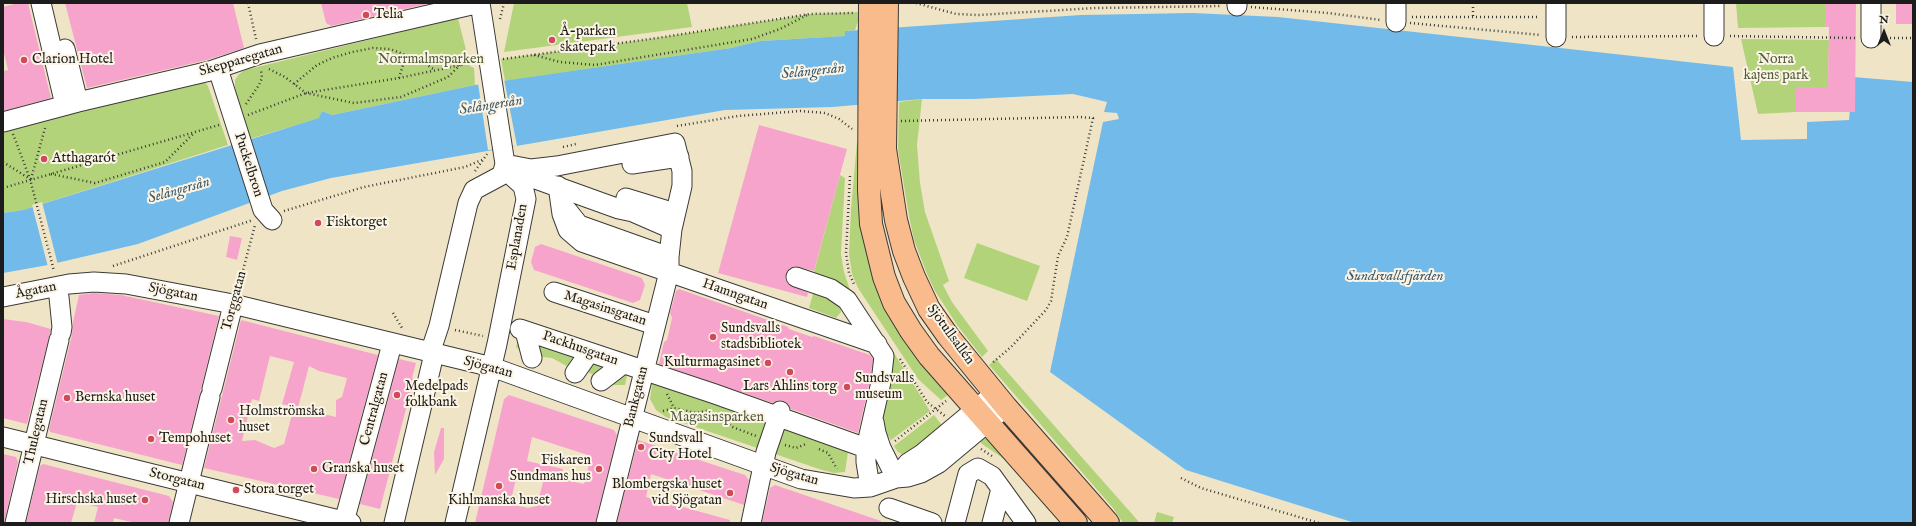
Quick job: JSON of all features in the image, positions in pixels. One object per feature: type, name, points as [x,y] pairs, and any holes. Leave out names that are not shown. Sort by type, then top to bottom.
[{"type":"main road","points":[[883,110],[879,29],[888,3]]},
{"type":"main road","points":[[862,8],[879,29]]},
{"type":"main road","name":"Sjötullsallén","points":[[883,110],[885,149],[890,188],[904,251],[914,277],[930,309],[948,336],[1000,401],[1108,523]]},
{"type":"main road","name":"Sjötullsallén","points":[[883,110],[869,190],[871,224],[884,277],[894,302],[911,331],[953,384],[1076,523]]},
{"type":"street","points":[[40,3],[64,106]]},
{"type":"street","points":[[52,3],[64,106]]},
{"type":"street","points":[[394,523],[432,353],[468,203],[474,190],[502,175],[503,156],[480,3]]},
{"type":"street","name":"Skepparegatan","points":[[5,121],[218,69],[262,62],[480,3]]},
{"type":"street","points":[[488,61],[492,3]]},
{"type":"street","points":[[1556,3],[1556,37]]},
{"type":"street","points":[[1714,3],[1714,36]]},
{"type":"street","points":[[1871,3],[1871,38]]},
{"type":"street","points":[[218,69],[230,122]]},
{"type":"street","name":"Puckelbron","points":[[230,122],[268,215]]},
{"type":"street","points":[[503,156],[517,168],[537,168],[676,142]]},
{"type":"street","points":[[552,184],[629,165],[676,142]]},
{"type":"street","name":"Bankgatan","points":[[606,523],[669,265],[674,221],[682,186],[676,142]]},
{"type":"street","points":[[503,156],[533,178],[552,184],[591,188],[646,203],[674,221]]},
{"type":"street","name":"Esplanaden","points":[[455,523],[492,367],[526,200],[523,186],[514,178],[503,156]]},
{"type":"street","name":"Hamngatan","points":[[552,184],[568,230],[582,242],[669,265],[877,344]]},
{"type":"street","points":[[796,277],[831,288],[847,300],[884,356],[874,416],[874,448],[884,483],[889,494],[888,516],[932,523]]},
{"type":"street","name":"Sjögatan","points":[[64,291],[94,282],[126,284],[232,308],[398,338],[432,353],[492,367],[802,479],[854,488],[884,483]]},
{"type":"street","name":"Ågatan","points":[[3,297],[64,291]]},
{"type":"street","name":"Thulegatan","points":[[15,523],[60,337],[64,291]]},
{"type":"street","name":"Magasinsgatan","points":[[554,292],[655,325]]},
{"type":"street","name":"Torggatan","points":[[179,523],[232,308]]},
{"type":"street","name":"Packhusgatan","points":[[532,358],[523,330],[644,371],[779,414],[874,448]]},
{"type":"street","name":"Centralgatan","points":[[347,522],[398,338]]},
{"type":"street","points":[[575,372],[590,353]]},
{"type":"street","points":[[601,381],[623,364]]},
{"type":"street","points":[[884,483],[908,463],[982,415],[1000,401]]},
{"type":"street","points":[[751,523],[764,466],[779,414]]},
{"type":"street","name":"Storgatan","points":[[3,437],[347,522]]},
{"type":"street","points":[[874,448],[866,462],[884,483]]},
{"type":"street","points":[[955,523],[968,474],[978,468],[992,476],[1026,523]]},
{"type":"street","points":[[992,523],[1001,489]]},
{"type":"path","points":[[230,122],[259,85],[262,78],[262,62],[248,3]]},
{"type":"path","points":[[916,3],[956,14],[978,15],[1096,8],[1236,4],[1328,13],[1473,17],[1540,17],[1542,15]]},
{"type":"path","points":[[1473,3],[1473,17]]},
{"type":"path","points":[[3,188],[230,122],[306,93],[399,78],[460,65],[657,38],[810,14],[862,8]]},
{"type":"path","points":[[532,55],[560,62],[595,65],[752,39],[780,29],[810,14]]},
{"type":"path","points":[[1399,14],[1556,37],[1714,36],[1913,38]]},
{"type":"path","points":[[294,84],[317,65],[352,52],[379,48],[390,49],[406,55],[421,61],[436,70]]},
{"type":"path","points":[[399,78],[406,55]]},
{"type":"path","points":[[262,62],[285,76],[306,93],[354,104],[401,97],[448,77],[460,65]]},
{"type":"path","points":[[30,179],[64,106]]},
{"type":"path","points":[[883,110],[1093,118],[1067,237],[1058,256],[1051,301],[1046,310],[1011,347],[986,368]]},
{"type":"path","points":[[676,142],[738,116],[800,111],[825,113],[839,119],[854,130]]},
{"type":"path","points":[[5,121],[30,179],[36,197],[53,269]]},
{"type":"path","points":[[51,173],[95,183],[165,162],[196,132]]},
{"type":"path","points":[[558,149],[581,144]]},
{"type":"path","points":[[112,266],[268,215],[364,188],[465,167],[485,159]]},
{"type":"path","points":[[3,162],[30,179]]},
{"type":"path","name":"Torggatan","points":[[232,308],[268,215]]},
{"type":"path","points":[[393,313],[398,338]]},
{"type":"path","points":[[439,326],[498,339]]},
{"type":"path","points":[[661,412],[674,408],[696,413],[710,409],[719,414]]},
{"type":"path","points":[[874,448],[891,445],[936,410]]},
{"type":"path","points":[[724,418],[730,426],[759,437]]},
{"type":"path","points":[[828,453],[839,474]]},
{"type":"path","points":[[1181,478],[1201,488],[1319,523]]},
{"type":"green space","name":"Å-parken skatepark","points":[[514,3],[687,3],[692,27],[504,52]]},
{"type":"green space","name":"Norra kajens park","points":[[1736,3],[1825,3],[1825,27],[1738,28]]},
{"type":"green space","points":[[861,12],[855,30],[845,31],[846,36],[760,41],[731,48],[505,81],[501,59],[657,38],[810,14]]},
{"type":"green space","name":"Norrmalmsparken","points":[[458,18],[470,66],[474,68],[475,85],[332,115],[322,111],[320,118],[246,140],[235,87],[235,80],[239,74],[245,70]]},
{"type":"green space","name":"Norra kajens park","points":[[1741,39],[1829,40],[1828,87],[1796,87],[1796,112],[1758,114]]},
{"type":"green space","points":[[204,81],[208,86],[228,145],[23,210],[3,213],[3,130]]},
{"type":"green space","points":[[922,99],[917,145],[920,183],[925,212],[949,281],[943,285],[952,302],[988,351],[982,357],[957,325],[935,291],[914,240],[898,150],[899,102]]},
{"type":"green space","points":[[862,136],[867,236],[952,392],[941,400],[918,379],[858,288],[852,274],[849,254],[851,209],[857,142]]},
{"type":"green space","points":[[840,175],[845,178],[841,254],[844,272],[851,293],[841,284],[814,272]]},
{"type":"green space","points":[[977,243],[1040,266],[1027,301],[964,278]]},
{"type":"green space","points":[[814,290],[826,295],[840,306],[841,312],[836,318],[809,308]]},
{"type":"green space","points":[[520,333],[628,371],[625,385],[613,385],[588,372],[574,370],[552,358],[526,355],[516,347]]},
{"type":"green space","points":[[892,350],[930,411],[891,440],[885,432],[882,418],[888,353]]},
{"type":"green space","points":[[996,359],[1140,523],[1123,523],[1113,508],[989,365]]},
{"type":"green space","name":"Magasinsparken","points":[[653,378],[848,452],[845,472],[834,473],[819,469],[666,417],[656,410],[650,399]]},
{"type":"green space","points":[[934,415],[944,428],[903,455],[898,452],[894,446]]},
{"type":"green space","points":[[978,439],[989,439],[1010,463],[982,444]]},
{"type":"green space","points":[[1157,512],[1174,517],[1172,523],[1154,523]]},
{"type":"water","name":"Sundsvallsfjärden","points":[[1193,13],[1278,17],[1733,67],[1741,140],[1807,139],[1807,122],[1849,120],[1853,77],[1913,82],[1913,523],[1355,523],[1186,470],[1050,372],[1103,122],[1119,119],[1117,113],[1104,112],[1107,102],[1073,94],[973,99],[922,99],[833,107],[725,110],[331,178],[282,191],[138,244],[48,265],[3,273],[3,213],[23,210],[319,118],[322,111],[332,115],[475,85],[731,48],[760,41],[845,36],[845,31],[1081,15]]},
{"type":"pier","points":[[504,79],[517,146],[488,150],[478,83]]},
{"type":"pier","points":[[42,202],[58,265],[48,267],[32,205]]},
{"type":"building","name":"Clarion Hotel","points":[[18,3],[28,3],[51,98],[3,111],[3,71],[8,70],[3,49],[3,7]]},
{"type":"building","points":[[65,3],[233,3],[244,48],[207,60],[87,88]]},
{"type":"building","name":"Telia","points":[[321,3],[431,3],[331,26],[326,23]]},
{"type":"building","points":[[1825,3],[1856,3],[1855,112],[1796,112],[1796,87],[1828,87],[1829,27],[1825,27]]},
{"type":"building","points":[[1896,3],[1913,3],[1913,24],[1896,24]]},
{"type":"building","points":[[759,125],[847,149],[814,271],[794,266],[789,269],[786,274],[785,279],[788,284],[808,293],[807,297],[718,273]]},
{"type":"building","points":[[230,236],[242,238],[237,260],[226,257]]},
{"type":"building","points":[[541,244],[642,278],[645,285],[640,300],[633,303],[534,270],[531,262],[535,247]]},
{"type":"building","name":"Kulturmagasinet","points":[[679,289],[788,327],[789,329],[812,337],[814,336],[870,355],[873,359],[870,380],[858,433],[791,409],[784,401],[778,400],[773,403],[659,364],[672,318],[670,313],[676,291]]},
{"type":"building","points":[[94,293],[121,295],[219,316],[182,465],[50,432],[49,429],[72,335],[73,322],[79,295]]},
{"type":"building","points":[[3,319],[26,322],[51,329],[27,424],[3,418]]},
{"type":"building","points":[[241,320],[378,355],[339,499],[204,468]],"holes":[[[270,356],[294,362],[282,404],[294,407],[284,444],[274,448],[255,440],[242,441],[252,399],[259,401]],[[309,366],[319,371],[347,378],[342,397],[336,400],[336,417],[298,408]]]},
{"type":"building","points":[[399,359],[416,363],[412,378],[414,378],[380,509],[360,504]]},
{"type":"building","points":[[509,395],[614,430],[617,435],[595,523],[475,523],[504,399]],"holes":[[[532,437],[591,456],[584,484],[561,479],[563,469],[527,461]],[[522,476],[543,482],[537,506],[528,508],[510,504],[516,479],[521,480]]]},
{"type":"building","points":[[441,428],[444,428],[444,459],[435,475],[434,452]]},
{"type":"building","points":[[638,440],[745,475],[749,480],[744,505],[651,474],[646,497],[730,520],[730,523],[617,523]]},
{"type":"building","points":[[3,454],[16,457],[18,462],[4,523]]},
{"type":"building","points":[[43,464],[169,496],[173,502],[168,523],[136,523],[114,518],[113,523],[94,523],[98,507],[77,502],[71,523],[26,523],[40,466]]},
{"type":"building","points":[[775,485],[881,521],[881,523],[762,523],[770,488]]},
{"type":"place","name":"Telia","points":[[366,15]]},
{"type":"place","name":"Å-parken skatepark","points":[[552,40]]},
{"type":"place","name":"Clarion Hotel","points":[[24,60]]},
{"type":"place","name":"Atthagarót","points":[[44,159]]},
{"type":"place","name":"Fisktorget","points":[[318,223]]},
{"type":"place","name":"Sundsvalls stadsbibliotek","points":[[713,337]]},
{"type":"place","name":"Kulturmagasinet","points":[[768,363]]},
{"type":"place","name":"Lars Ahlins torg","points":[[790,372]]},
{"type":"place","name":"Sundsvalls museum","points":[[847,387]]},
{"type":"place","name":"Medelpads folkbank","points":[[397,395]]},
{"type":"place","name":"Bernska huset","points":[[67,398]]},
{"type":"place","name":"Holmströmska huset","points":[[231,420]]},
{"type":"place","name":"Tempohuset","points":[[151,439]]},
{"type":"place","name":"Sundsvall City Hotel","points":[[641,447]]},
{"type":"place","name":"Granska huset","points":[[314,469]]},
{"type":"place","name":"Fiskaren Sundmans hus","points":[[599,469]]},
{"type":"place","name":"Kihlmanska huset","points":[[499,486]]},
{"type":"place","name":"Stora torget","points":[[236,490]]},
{"type":"place","name":"Blombergska huset vid Sjögatan","points":[[730,493]]},
{"type":"place","name":"Hirschska huset","points":[[145,500]]},
{"type":"water label","name":"Selångersån","points":[[813,72]]},
{"type":"water label","name":"Selångersån","points":[[491,106]]},
{"type":"water label","name":"Selångersån","points":[[179,191]]}]
